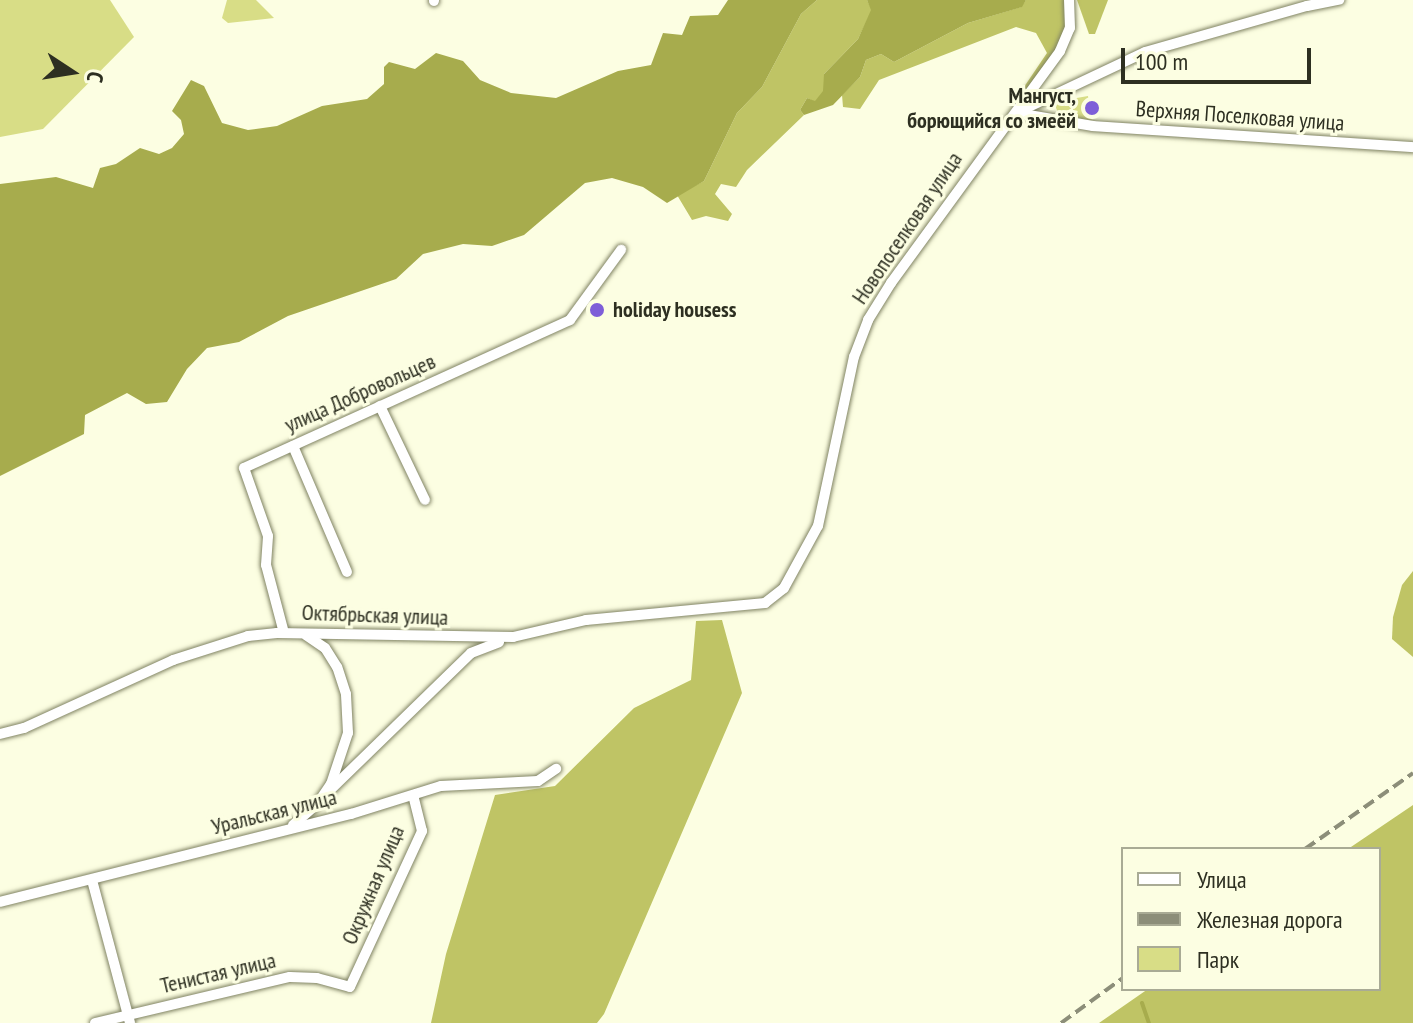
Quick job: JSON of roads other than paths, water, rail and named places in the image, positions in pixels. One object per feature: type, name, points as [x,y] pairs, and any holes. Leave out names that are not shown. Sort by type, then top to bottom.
[{"type":"street","points":[[1017,113],[1064,44],[1070,28],[1069,0]]},
{"type":"street","name":"Новопоселковая улица","points":[[765,603],[790,580],[818,526],[854,357],[868,320],[980,158],[1017,113],[1145,52],[1307,6],[1339,0]]},
{"type":"street","name":"Верхняя Поселковая улица","points":[[1017,113],[1093,126],[1413,147]]},
{"type":"street","name":"улица Добровольцев","points":[[284,633],[266,565],[268,536],[244,468],[570,320],[621,250]]},
{"type":"street","points":[[380,406],[425,500]]},
{"type":"street","points":[[293,446],[347,572]]},
{"type":"street","name":"Октябрьская улица","points":[[0,734],[24,728],[211,646],[248,636],[284,633],[513,637],[586,620],[765,603]]},
{"type":"street","points":[[304,635],[317,641],[331,657],[348,708],[348,733],[343,758],[323,797]]},
{"type":"street","points":[[288,827],[471,653],[513,637]]},
{"type":"street","name":"Уральская улица","points":[[0,902],[413,796],[441,786],[538,781],[556,769]]},
{"type":"street","name":"Окружная улица","points":[[350,987],[422,831],[413,796]]},
{"type":"street","points":[[92,880],[129,1019]]},
{"type":"street","name":"Тенистая улица","points":[[95,1023],[129,1019],[290,977],[317,978],[350,987]]},
{"type":"waterway","points":[[1142,1003],[1149,1023]]},
{"type":"railway","points":[[1308,847],[1413,773]]},
{"type":"railway","points":[[1061,1023],[1121,979]]},
{"type":"place","name":"Мангуст, борющийся со змеёй","points":[[1092,108]]},
{"type":"place","name":"holiday housess","points":[[597,310]]}]
